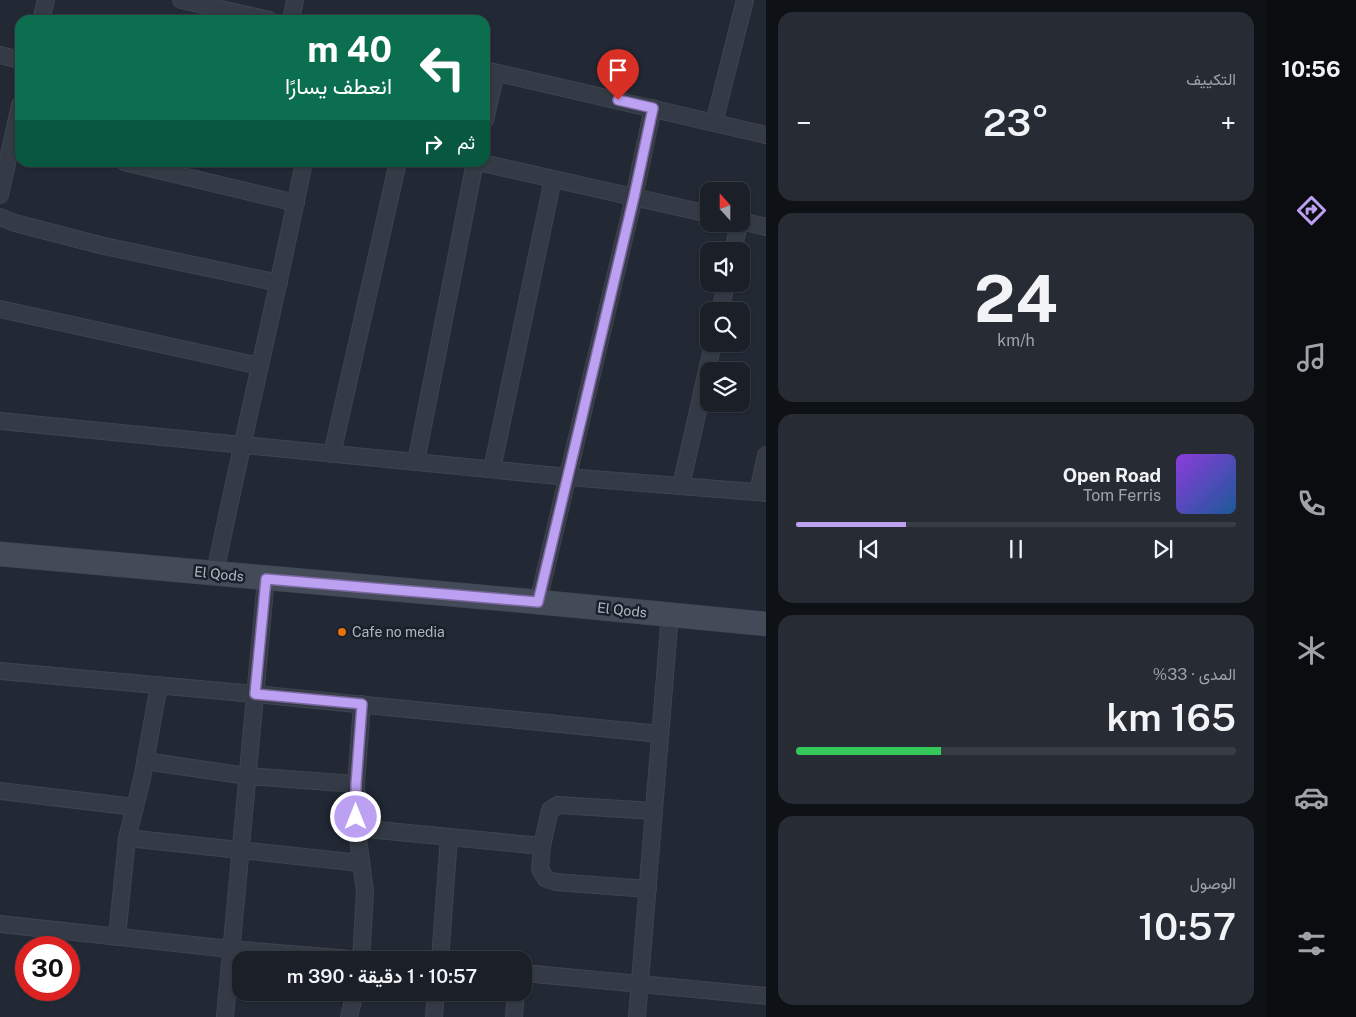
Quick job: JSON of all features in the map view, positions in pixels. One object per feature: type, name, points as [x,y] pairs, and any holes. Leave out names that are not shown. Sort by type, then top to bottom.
[{"type":"street","points":[[42,15],[46,0]]},
{"type":"street","points":[[181,0],[248,15]]},
{"type":"street","points":[[292,15],[295,0]]},
{"type":"street","points":[[714,123],[746,0]]},
{"type":"street","points":[[0,55],[15,59]]},
{"type":"street","points":[[491,71],[766,135]]},
{"type":"street","points":[[538,602],[634,197],[653,108]]},
{"type":"street","points":[[0,195],[15,122]]},
{"type":"street","points":[[490,165],[700,212]]},
{"type":"street","points":[[145,167],[296,203]]},
{"type":"street","points":[[215,573],[303,167]]},
{"type":"street","points":[[332,454],[397,167]]},
{"type":"street","points":[[416,462],[475,167]]},
{"type":"street","points":[[492,470],[552,179]]},
{"type":"street","points":[[0,217],[15,223],[104,246],[279,283]]},
{"type":"street","points":[[750,224],[766,227]]},
{"type":"street","points":[[0,309],[260,366]]},
{"type":"street","points":[[681,486],[710,352]]},
{"type":"street","points":[[0,421],[492,470],[762,492],[766,455]]},
{"type":"street","name":"El Qods","points":[[0,554],[766,624]]},
{"type":"street","points":[[225,1017],[266,579]]},
{"type":"street","points":[[637,1017],[670,615]]},
{"type":"street","points":[[0,671],[362,704],[660,734]]},
{"type":"street","points":[[117,937],[127,838],[145,761],[159,685]]},
{"type":"street","points":[[362,704],[356,784],[357,828],[364,892],[362,951]]},
{"type":"street","points":[[145,761],[247,776],[356,784]]},
{"type":"street","points":[[0,790],[135,807]]},
{"type":"street","points":[[648,889],[556,882],[546,879],[540,869],[542,846],[550,810],[558,805],[654,811]]},
{"type":"street","points":[[357,828],[542,846]]},
{"type":"street","points":[[441,951],[449,837]]},
{"type":"street","points":[[127,838],[361,863]]},
{"type":"street","points":[[0,924],[263,951]]},
{"type":"street","points":[[532,974],[766,996]]},
{"type":"street","points":[[349,1017],[353,1001]]},
{"type":"street","points":[[434,1017],[435,1001]]},
{"type":"street","points":[[514,1017],[515,1001]]},
{"type":"place","name":"Cafe no media","points":[[342,632]]},
{"type":"route","points":[[356,817],[356,784],[362,704],[255,694],[266,579],[538,602],[634,197],[653,108],[618,100]]}]
